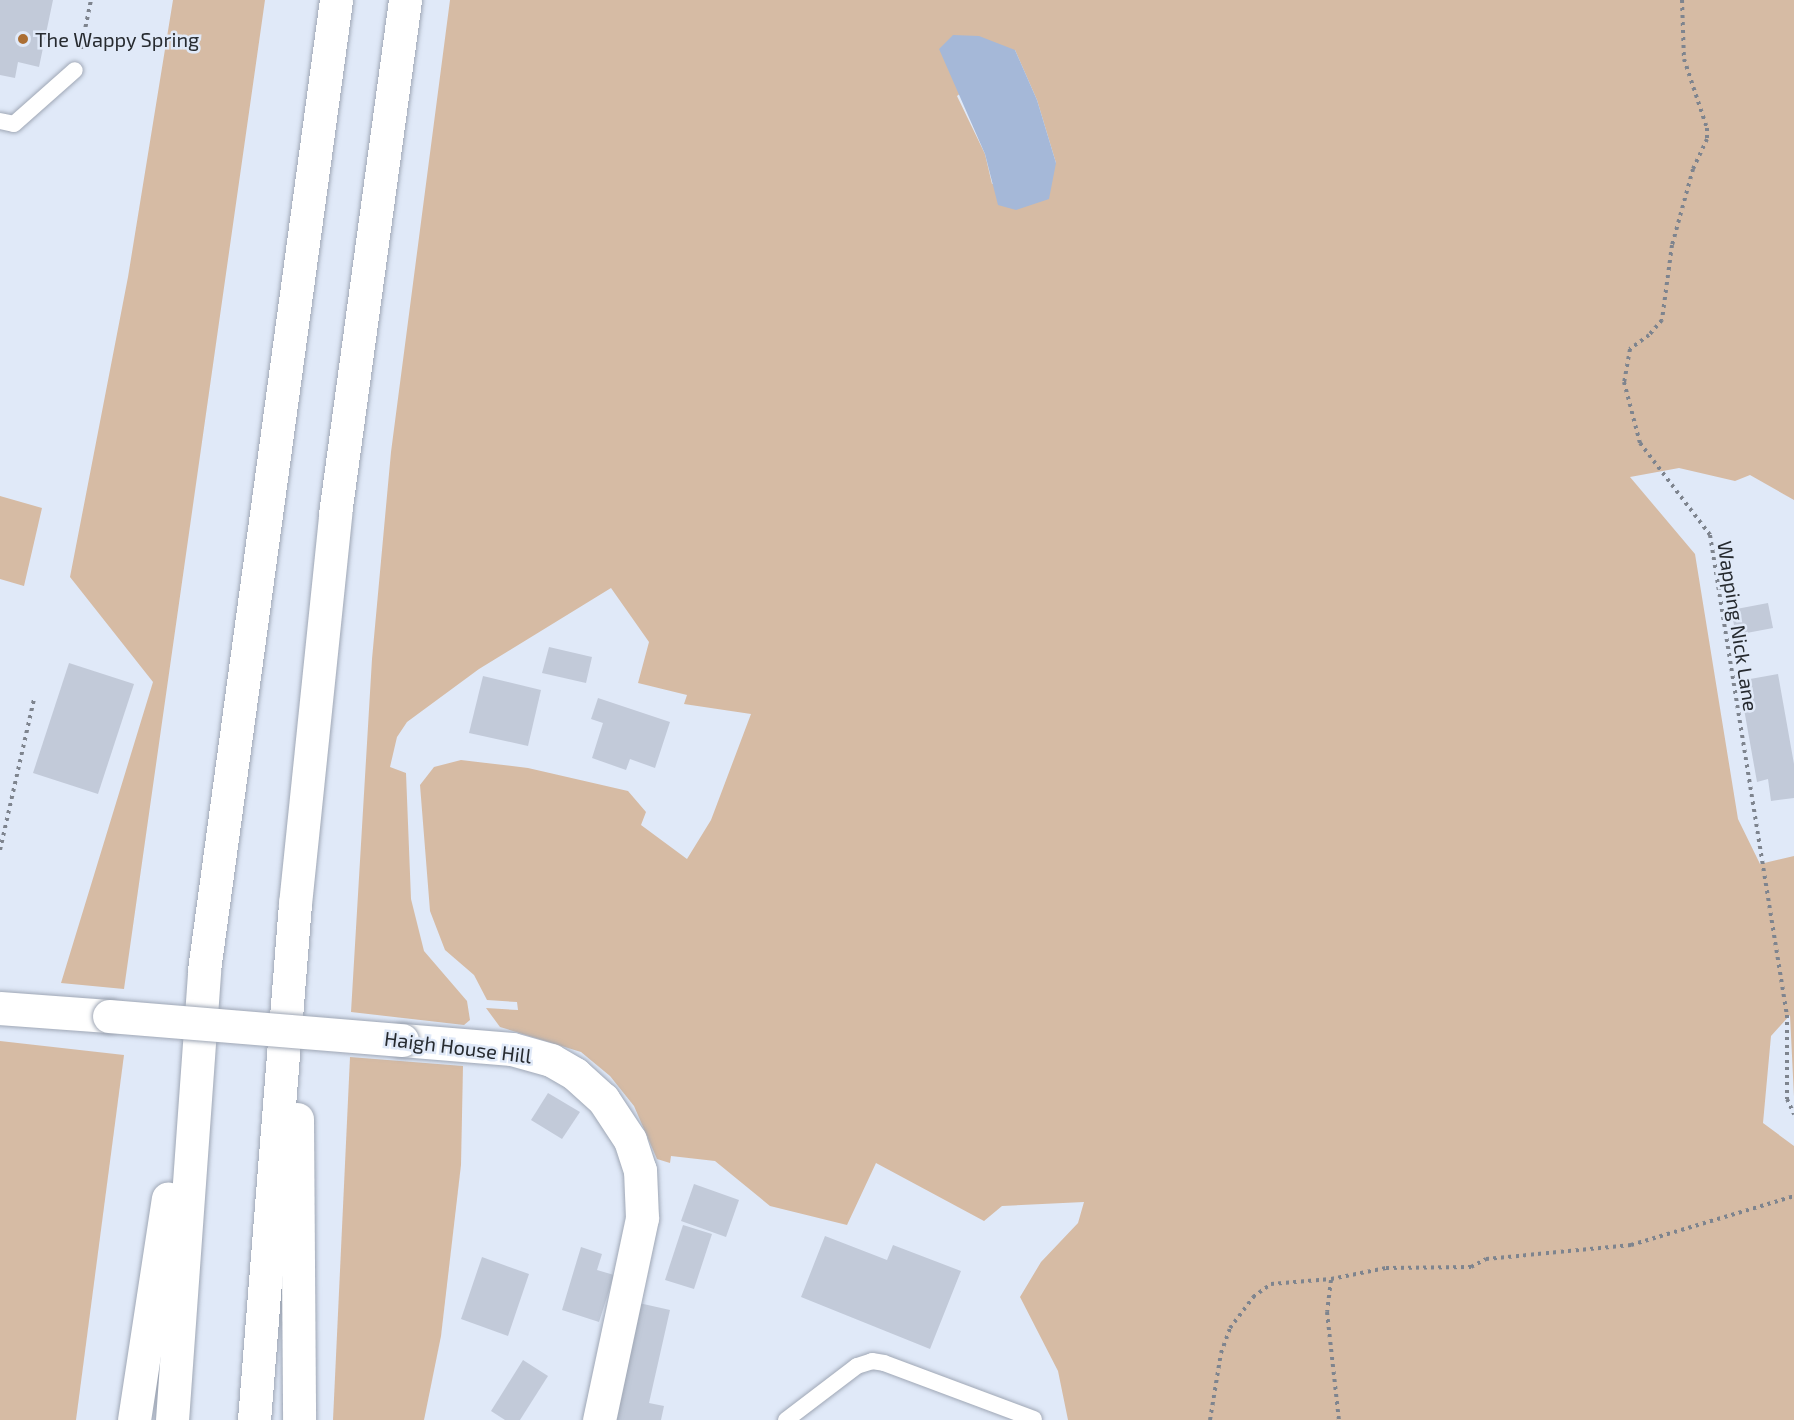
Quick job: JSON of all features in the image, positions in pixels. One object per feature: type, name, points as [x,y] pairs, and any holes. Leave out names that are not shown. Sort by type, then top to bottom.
[{"type":"main road","points":[[134,1420],[204,970],[336,0]]},
{"type":"main road","points":[[254,1420],[295,904],[335,514],[405,0]]},
{"type":"main road","points":[[295,904],[299,1420]]},
{"type":"main road","points":[[172,1420],[204,970]]},
{"type":"main road","name":"Haigh House Hill","points":[[0,1008],[512,1049],[551,1060],[575,1074],[603,1099],[630,1140],[640,1170],[642,1218],[598,1420]]},
{"type":"lane","points":[[0,121],[14,124],[75,70]]},
{"type":"lane","points":[[786,1420],[857,1366],[872,1361],[1034,1419]]},
{"type":"path","points":[[75,70],[91,0]]},
{"type":"path","name":"Wapping Nick Lane","points":[[1682,0],[1684,59],[1707,128],[1707,139],[1693,169],[1672,245],[1662,320],[1649,335],[1630,349],[1623,382],[1640,443],[1710,535],[1787,1015],[1787,1099],[1794,1114]]},
{"type":"path","points":[[0,850],[34,699]]},
{"type":"path","points":[[1210,1420],[1221,1353],[1240,1312],[1271,1284],[1331,1279],[1386,1268],[1472,1267],[1486,1259],[1630,1245],[1794,1196]]},
{"type":"path","points":[[1331,1279],[1327,1312],[1339,1420]]},
{"type":"shaded area","points":[[173,0],[265,0],[124,989],[61,983],[153,682],[70,577],[128,277]]},
{"type":"shaded area","points":[[450,0],[1794,0],[1794,500],[1750,475],[1735,481],[1679,468],[1630,477],[1695,554],[1738,819],[1760,864],[1794,856],[1794,1097],[1790,1015],[1771,1036],[1763,1123],[1794,1146],[1794,1420],[1068,1420],[1058,1371],[1020,1297],[1041,1262],[1078,1223],[1084,1202],[1002,1206],[984,1221],[876,1163],[847,1225],[770,1206],[715,1161],[671,1156],[670,1163],[657,1159],[634,1106],[610,1076],[581,1052],[500,1027],[486,1008],[518,1010],[517,1002],[487,1000],[474,975],[445,950],[430,911],[420,785],[434,767],[461,760],[528,768],[628,791],[646,812],[641,825],[687,859],[711,820],[751,714],[684,704],[687,695],[638,683],[649,642],[611,588],[479,669],[407,722],[397,737],[390,767],[406,773],[411,899],[424,951],[467,1001],[470,1020],[464,1025],[351,1012],[372,659],[391,452]],"holes":[[[1015,50],[1037,100],[1056,163],[992,184],[985,154],[957,96]]]},
{"type":"shaded area","points":[[0,496],[42,508],[24,586],[0,579]]},
{"type":"shaded area","points":[[0,1041],[124,1055],[76,1420],[0,1420]]},
{"type":"shaded area","points":[[350,1057],[463,1066],[461,1165],[441,1336],[424,1420],[333,1420]]},
{"type":"water","points":[[953,35],[979,36],[1015,50],[1037,100],[1056,163],[1049,199],[1016,210],[998,205],[985,154],[939,49]]},
{"type":"building","name":"The Wappy Spring","points":[[0,0],[53,0],[39,67],[18,62],[15,78],[0,75]]},
{"type":"building","points":[[1768,603],[1773,628],[1736,635],[1731,610]]},
{"type":"building","points":[[549,647],[592,657],[586,683],[542,673]]},
{"type":"building","points":[[69,663],[134,684],[98,794],[33,773]]},
{"type":"building","points":[[1778,674],[1794,764],[1794,798],[1771,801],[1768,779],[1757,782],[1739,681]]},
{"type":"building","points":[[483,676],[541,690],[528,746],[469,733]]},
{"type":"building","points":[[598,698],[670,722],[655,768],[630,759],[626,770],[592,758],[603,723],[591,719]]},
{"type":"building","points":[[548,1093],[580,1112],[562,1139],[531,1120]]},
{"type":"building","points":[[694,1184],[739,1200],[726,1237],[681,1221]]},
{"type":"building","points":[[683,1225],[712,1234],[694,1289],[665,1280]]},
{"type":"building","points":[[825,1236],[887,1260],[893,1245],[961,1271],[930,1349],[801,1297]]},
{"type":"building","points":[[581,1247],[602,1254],[597,1270],[614,1275],[599,1322],[562,1310]]},
{"type":"building","points":[[482,1257],[529,1274],[508,1336],[461,1319]]},
{"type":"building","points":[[639,1303],[670,1310],[649,1403],[664,1406],[661,1420],[610,1420]]},
{"type":"building","points":[[523,1360],[548,1376],[520,1420],[505,1420],[491,1411]]},
{"type":"place","name":"The Wappy Spring","points":[[23,39]]}]
